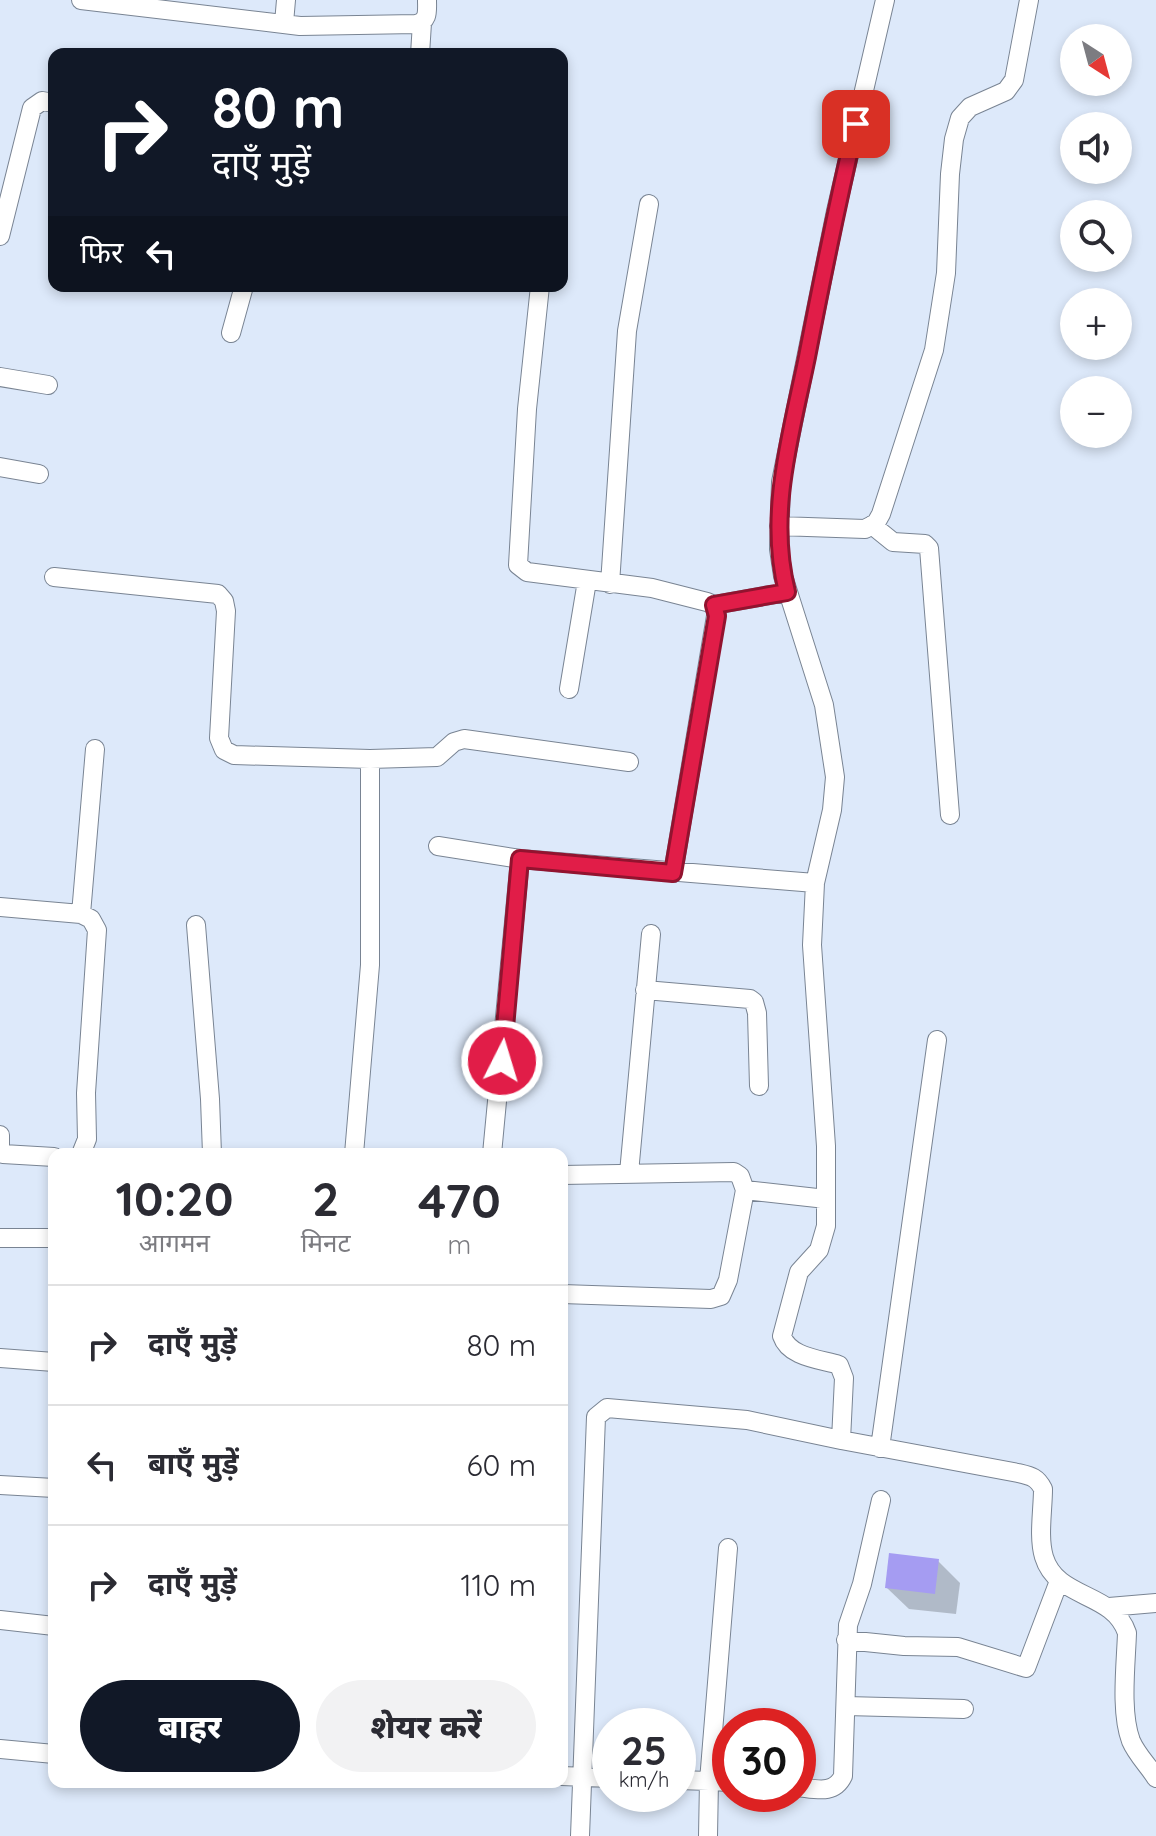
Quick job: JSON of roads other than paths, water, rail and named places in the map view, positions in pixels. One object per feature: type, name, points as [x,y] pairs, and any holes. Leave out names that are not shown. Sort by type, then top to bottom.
[{"type":"street","points":[[81,0],[315,27],[422,23]]},
{"type":"street","points":[[284,23],[286,0]]},
{"type":"street","points":[[420,48],[427,0]]},
{"type":"street","points":[[841,1440],[842,1368],[795,1352],[788,1348],[782,1336],[799,1272],[822,1245],[826,1226],[826,1146],[812,945],[815,883],[832,810],[835,777],[824,705],[787,592],[779,549],[779,526],[781,482],[836,211],[885,0]]},
{"type":"street","points":[[779,526],[865,529],[881,514],[934,350],[946,273],[954,139],[960,118],[970,107],[1006,91],[1014,80],[1029,0]]},
{"type":"street","points":[[0,236],[32,108],[42,101],[48,102]]},
{"type":"street","points":[[610,584],[627,331],[649,204]]},
{"type":"street","points":[[231,333],[242,292]]},
{"type":"street","points":[[539,292],[516,558],[521,570],[652,588],[714,605],[787,592]]},
{"type":"street","points":[[0,377],[48,385]]},
{"type":"street","points":[[0,467],[39,474]]},
{"type":"street","points":[[872,525],[893,542],[925,544],[929,548],[950,815]]},
{"type":"street","points":[[54,577],[218,594],[224,601],[226,611],[219,738],[224,750],[234,755],[370,759],[437,757],[454,742],[464,739],[629,762]]},
{"type":"street","points":[[569,689],[587,581]]},
{"type":"street","points":[[673,873],[717,616],[714,605]]},
{"type":"street","points":[[81,914],[95,749]]},
{"type":"street","points":[[355,1148],[370,965],[370,759]]},
{"type":"street","points":[[438,846],[520,859],[815,883]]},
{"type":"street","points":[[493,1148],[520,859]]},
{"type":"street","points":[[0,907],[81,914],[91,919],[98,937],[86,1093],[87,1139],[83,1148]]},
{"type":"street","points":[[196,925],[212,1148]]},
{"type":"street","points":[[629,1173],[651,934]]},
{"type":"street","points":[[645,990],[750,999],[754,1002],[759,1086]]},
{"type":"street","points":[[880,1448],[937,1040]]},
{"type":"street","points":[[0,1135],[3,1154],[48,1157]]},
{"type":"street","points":[[568,1175],[734,1172],[743,1181],[745,1190],[728,1280],[721,1296],[711,1299],[568,1294]]},
{"type":"street","points":[[745,1190],[826,1199]]},
{"type":"street","points":[[0,1238],[48,1238]]},
{"type":"street","points":[[0,1358],[48,1362]]},
{"type":"street","points":[[580,1836],[596,1417],[607,1408],[747,1420],[1034,1477],[1043,1489],[1044,1560],[1059,1581],[1109,1607],[1121,1618],[1127,1633],[1126,1717],[1129,1734],[1138,1754],[1156,1778]]},
{"type":"street","points":[[0,1485],[48,1488]]},
{"type":"street","points":[[816,1789],[830,1790],[841,1782],[843,1776],[846,1640],[881,1500]]},
{"type":"street","points":[[708,1836],[709,1781],[728,1548]]},
{"type":"street","points":[[846,1640],[958,1647],[1026,1668],[1059,1581]]},
{"type":"street","points":[[1109,1607],[1156,1603]]},
{"type":"street","points":[[0,1620],[48,1625]]},
{"type":"street","points":[[846,1706],[964,1709]]},
{"type":"street","points":[[0,1749],[48,1753]]},
{"type":"street","points":[[568,1776],[592,1777]]},
{"type":"street","points":[[696,1781],[712,1781]]}]
